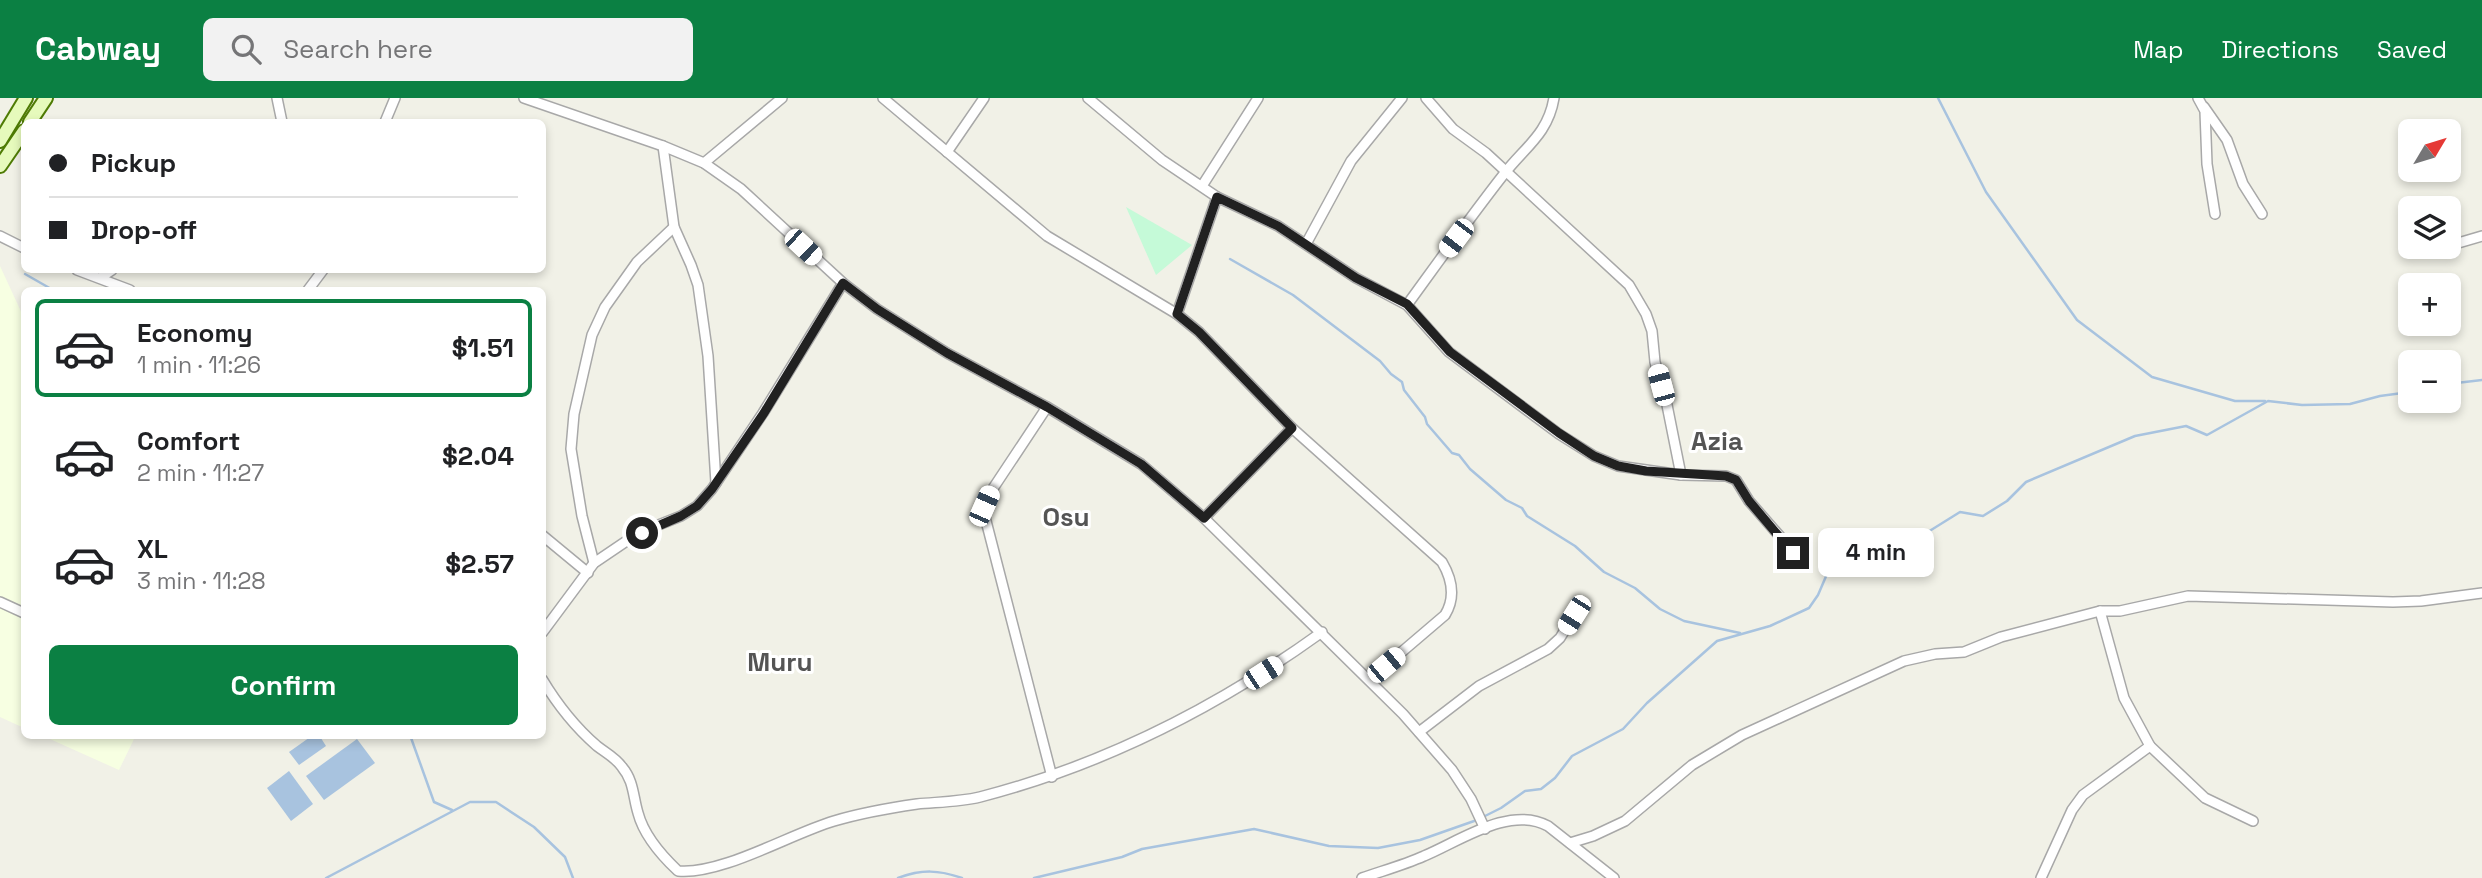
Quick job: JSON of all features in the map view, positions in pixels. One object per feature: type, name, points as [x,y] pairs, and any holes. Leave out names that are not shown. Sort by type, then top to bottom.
[{"type":"main road","points":[[0,141],[5,123],[26,98]]},
{"type":"main road","points":[[32,119],[46,98]]},
{"type":"main road","points":[[0,166],[21,135]]},
{"type":"street","points":[[277,98],[281,119]]},
{"type":"street","points":[[385,119],[395,98]]},
{"type":"street","points":[[524,98],[704,163],[741,189],[843,283],[877,309],[947,353],[1047,407],[1141,464],[1204,518],[1370,679],[1452,770],[1471,799],[1485,829]]},
{"type":"street","points":[[704,163],[782,98]]},
{"type":"street","points":[[883,98],[1047,236],[1177,314],[1199,332],[1292,428],[1434,553],[1449,574],[1451,598],[1445,615],[1370,679]]},
{"type":"street","points":[[947,152],[984,98]]},
{"type":"street","points":[[1088,98],[1162,160],[1217,197],[1278,226],[1356,278],[1407,304],[1450,352],[1594,456],[1618,466],[1681,475],[1726,476],[1736,480],[1749,501],[1804,565]]},
{"type":"street","points":[[1202,186],[1258,98]]},
{"type":"street","points":[[1306,244],[1351,161],[1402,98]]},
{"type":"street","points":[[1426,98],[1453,129],[1486,153],[1629,285],[1646,314],[1652,331],[1655,362],[1681,475]]},
{"type":"street","points":[[1407,304],[1506,171],[1542,131],[1554,98]]},
{"type":"street","points":[[2198,98],[2227,140],[2243,184],[2262,215]]},
{"type":"street","points":[[2204,107],[2207,164],[2215,214]]},
{"type":"street","points":[[663,146],[674,226],[698,285],[708,356],[716,483]]},
{"type":"street","points":[[1177,314],[1217,197]]},
{"type":"street","points":[[594,564],[582,516],[571,449],[574,414],[592,335],[605,307],[636,262],[674,226]]},
{"type":"street","points":[[0,236],[21,246]]},
{"type":"street","points":[[2461,242],[2482,236]]},
{"type":"street","points":[[86,273],[122,287]]},
{"type":"street","points":[[100,278],[108,273]]},
{"type":"street","points":[[311,287],[321,273]]},
{"type":"street","points":[[546,628],[594,564],[628,540],[697,506],[764,413],[843,283]]},
{"type":"street","points":[[1047,407],[1005,467],[984,506],[1052,777]]},
{"type":"street","points":[[1204,518],[1292,428]]},
{"type":"street","points":[[546,538],[588,573]]},
{"type":"street","points":[[1570,843],[1593,836],[1633,816],[1692,765],[1741,736],[1904,661],[1935,654],[1964,652],[2001,637],[2100,611],[2120,611],[2172,598],[2201,595],[2393,602],[2482,593]]},
{"type":"street","points":[[0,602],[21,612]]},
{"type":"street","points":[[2100,611],[2124,698],[2150,746],[2205,798],[2252,821]]},
{"type":"street","points":[[1419,732],[1479,685],[1548,649],[1560,638],[1574,615]]},
{"type":"street","points":[[546,685],[574,723],[622,767],[633,787],[638,814],[654,846],[678,871],[689,872],[713,866],[846,818],[894,807],[977,798],[1052,777],[1122,749],[1249,682],[1322,632]]},
{"type":"street","points":[[2041,878],[2073,810],[2083,795],[2150,746]]},
{"type":"street","points":[[1362,878],[1422,857],[1505,821],[1521,819],[1538,821],[1614,878]]},
{"type":"shaded area","points":[[0,266],[21,312],[21,727],[0,717]]},
{"type":"shaded area","points":[[50,739],[134,739],[119,770]]},
{"type":"green space","points":[[1126,207],[1192,245],[1156,275]]},
{"type":"water","points":[[307,739],[322,739],[326,746],[299,765],[289,752]]},
{"type":"water","points":[[357,739],[375,763],[324,800],[306,776]]},
{"type":"water","points":[[289,771],[313,804],[291,821],[267,788]]},
{"type":"waterway","points":[[1938,98],[1986,192],[2077,320],[2152,377],[2235,401],[2265,401]]},
{"type":"waterway","points":[[1230,259],[1293,295],[1380,361],[1402,382],[1404,390],[1425,417],[1427,424],[1452,453],[1459,455],[1470,469],[1506,500],[1522,508],[1527,516],[1575,546],[1604,572],[1635,588],[1660,609],[1684,621],[1740,633]]},
{"type":"waterway","points":[[25,274],[48,287]]},
{"type":"waterway","points":[[2461,382],[2482,380]]},
{"type":"waterway","points":[[1483,817],[1525,791],[1541,789],[1555,778],[1572,756],[1623,729],[1647,703],[1717,641],[1770,626],[1809,608],[1827,574],[1865,553],[1907,545],[1960,512],[1983,516],[2007,501],[2026,482],[2135,436],[2186,426],[2207,435],[2268,401],[2302,405],[2350,404],[2398,394]]},
{"type":"waterway","points":[[411,739],[434,802],[452,810]]},
{"type":"waterway","points":[[326,878],[470,802],[496,802],[534,827],[565,857],[573,878]]},
{"type":"waterway","points":[[1034,878],[1122,857],[1142,849],[1254,829],[1329,846],[1378,848],[1420,840],[1477,820]]},
{"type":"waterway","points":[[898,878],[930,872],[962,878]]},
{"type":"district","name":"Azia","points":[[1717,441]]},
{"type":"district","name":"Osu","points":[[1066,517]]},
{"type":"district","name":"Muru","points":[[780,662]]},
{"type":"route","points":[[642,533],[697,506],[712,489],[764,413],[843,283],[877,309],[947,353],[1047,407],[1141,464],[1204,518],[1292,428],[1199,332],[1177,314],[1217,197],[1278,226],[1356,278],[1407,304],[1439,343],[1481,378],[1594,456],[1618,466],[1662,474],[1726,476],[1736,480],[1749,501],[1793,553]]}]
